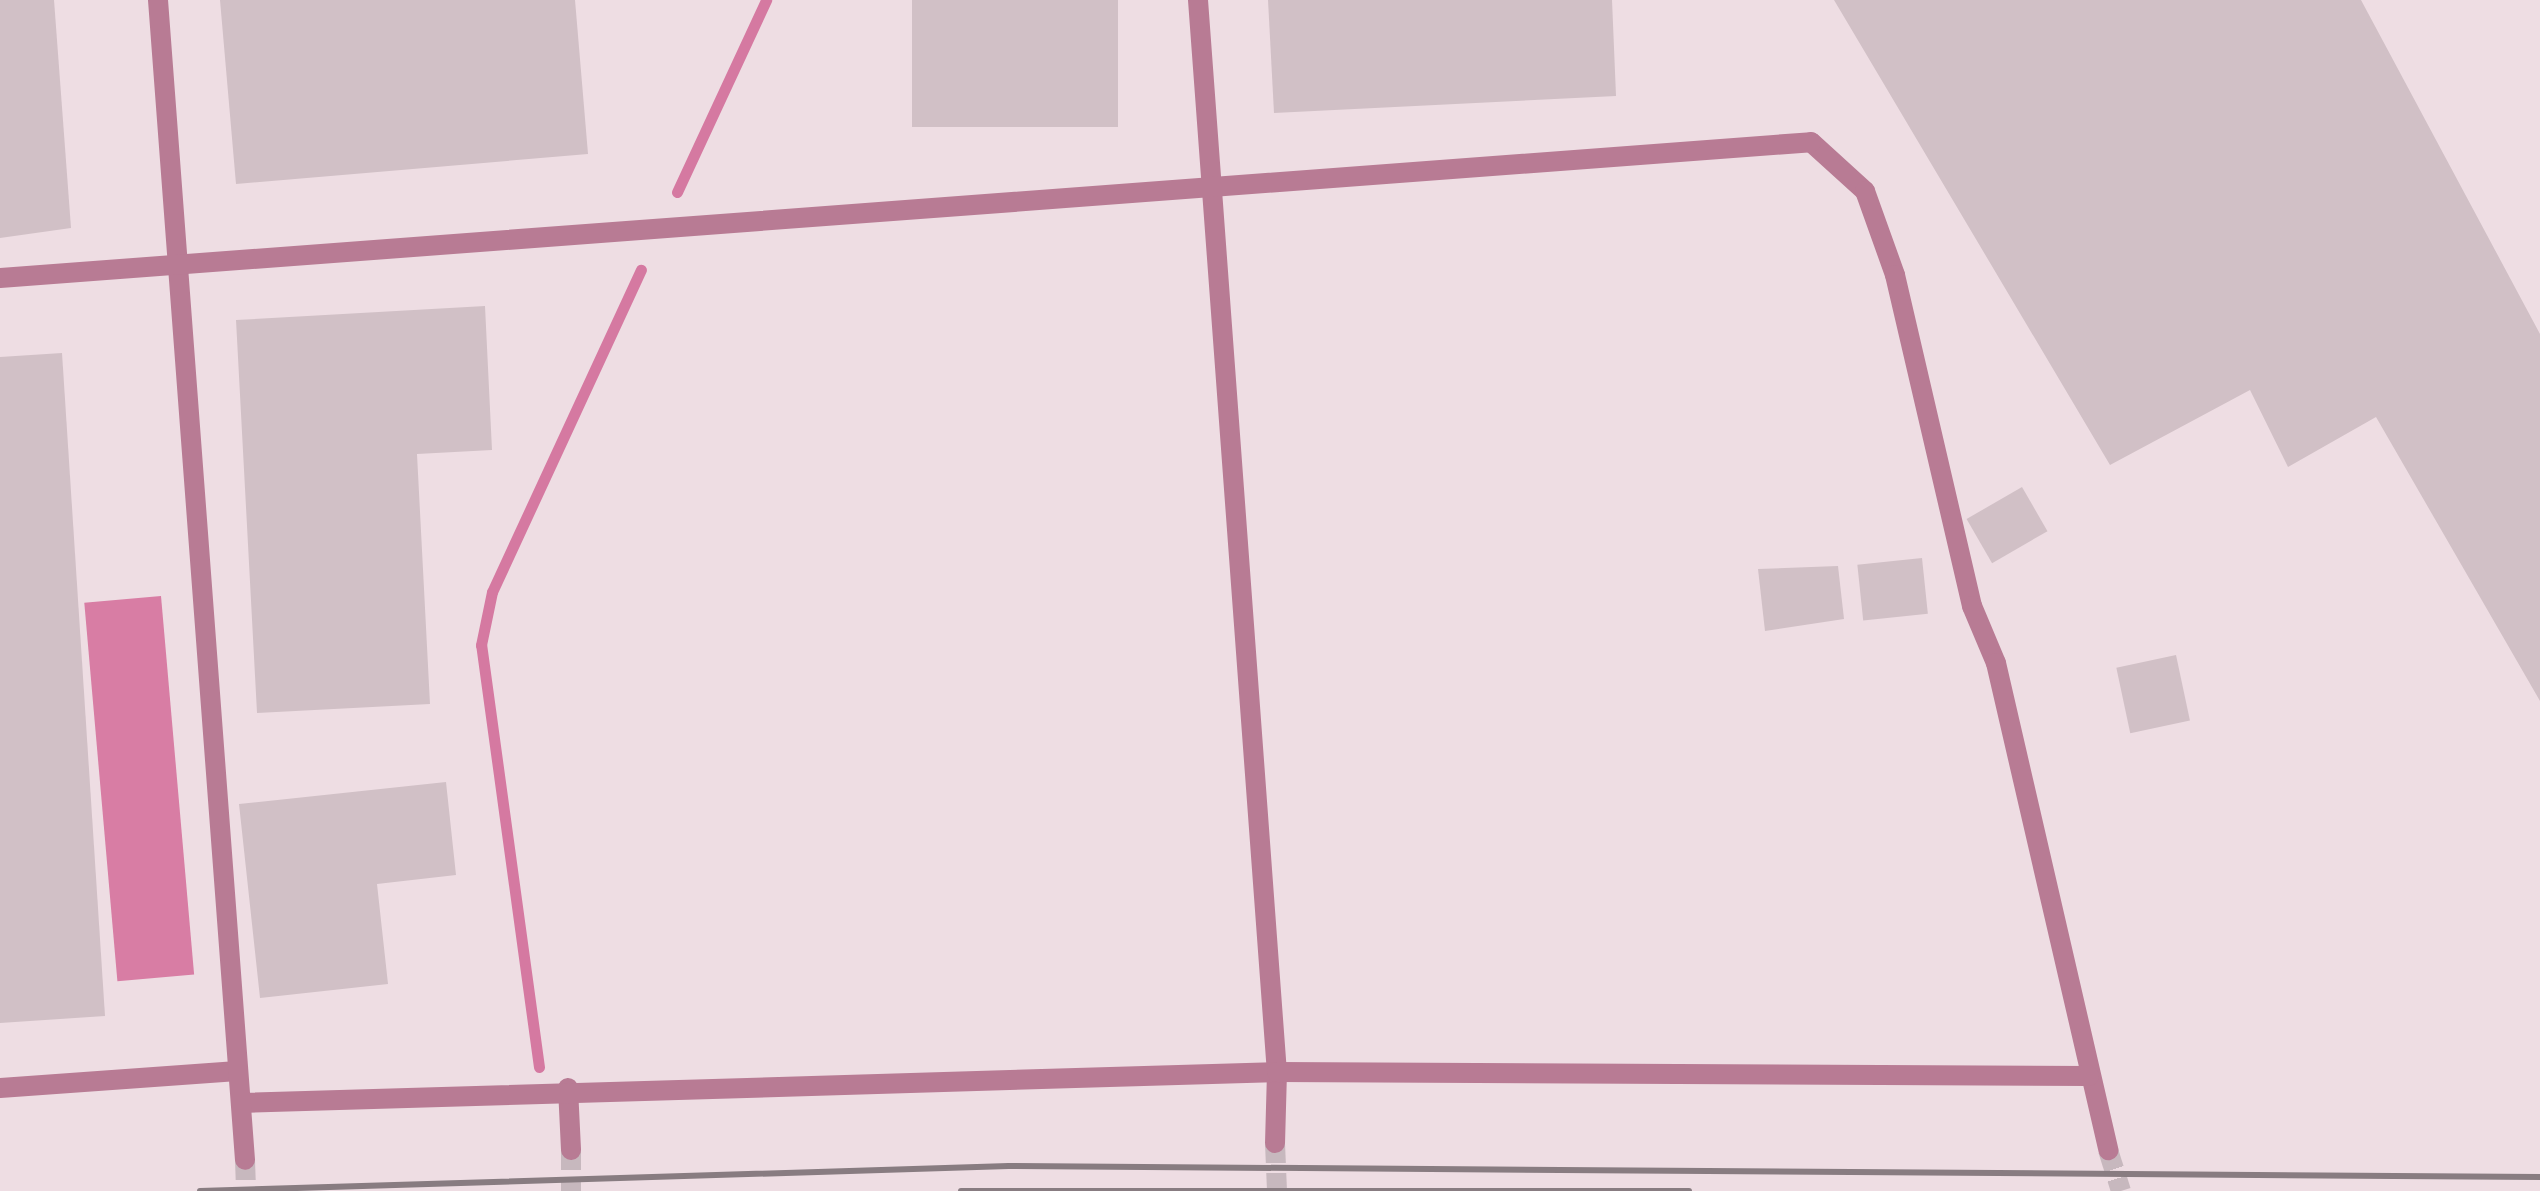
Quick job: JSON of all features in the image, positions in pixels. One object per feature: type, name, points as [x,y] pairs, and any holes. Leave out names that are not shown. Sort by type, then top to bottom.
[{"type":"street","points":[[158,0],[245,1160]]},
{"type":"street","points":[[1198,0],[1277,1072],[1275,1143]]},
{"type":"street","points":[[0,278],[179,267],[1211,183],[1811,142],[1865,191],[1895,275],[1972,606],[1996,663],[2064,944],[2089,1076],[2108,1150]]},
{"type":"street","points":[[0,1088],[237,1071]]},
{"type":"street","points":[[241,1103],[568,1088],[1277,1072],[2089,1076]]},
{"type":"street","points":[[568,1088],[571,1150]]},
{"type":"shaded area","points":[[161,596],[194,975],[117,981],[84,603]]},
{"type":"building","points":[[0,0],[54,0],[71,228],[0,238]]},
{"type":"building","points":[[220,0],[575,0],[588,154],[236,184]]},
{"type":"building","points":[[912,0],[1118,0],[1118,127],[912,127]]},
{"type":"building","points":[[1268,0],[1612,0],[1616,96],[1274,113]]},
{"type":"building","points":[[1834,0],[2361,0],[2540,334],[2540,701],[2376,417],[2288,467],[2250,390],[2110,465]]},
{"type":"building","points":[[485,306],[492,450],[417,454],[430,704],[257,713],[236,320]]},
{"type":"building","points":[[62,353],[105,1016],[0,1023],[0,357]]},
{"type":"building","points":[[2022,487],[2048,531],[1992,563],[1967,519]]},
{"type":"building","points":[[1922,558],[1928,614],[1863,620],[1857,565]]},
{"type":"building","points":[[1838,566],[1844,619],[1765,631],[1758,569]]},
{"type":"building","points":[[2176,655],[2190,721],[2130,733],[2116,668]]},
{"type":"building","points":[[446,782],[456,875],[377,884],[388,984],[260,998],[239,804]]},
{"type":"waterway","points":[[677,192],[766,0]]},
{"type":"waterway","points":[[539,1067],[481,645],[492,592],[641,270]]},
{"type":"tunnel","points":[[1275,1143],[1277,1191]]},
{"type":"tunnel","points":[[571,1150],[571,1191]]},
{"type":"tunnel","points":[[2108,1150],[2121,1191]]},
{"type":"tunnel","points":[[245,1160],[246,1191]]},
{"type":"railway","points":[[200,1191],[1009,1166],[2540,1177]]},
{"type":"railway","points":[[961,1191],[1689,1191]]}]
